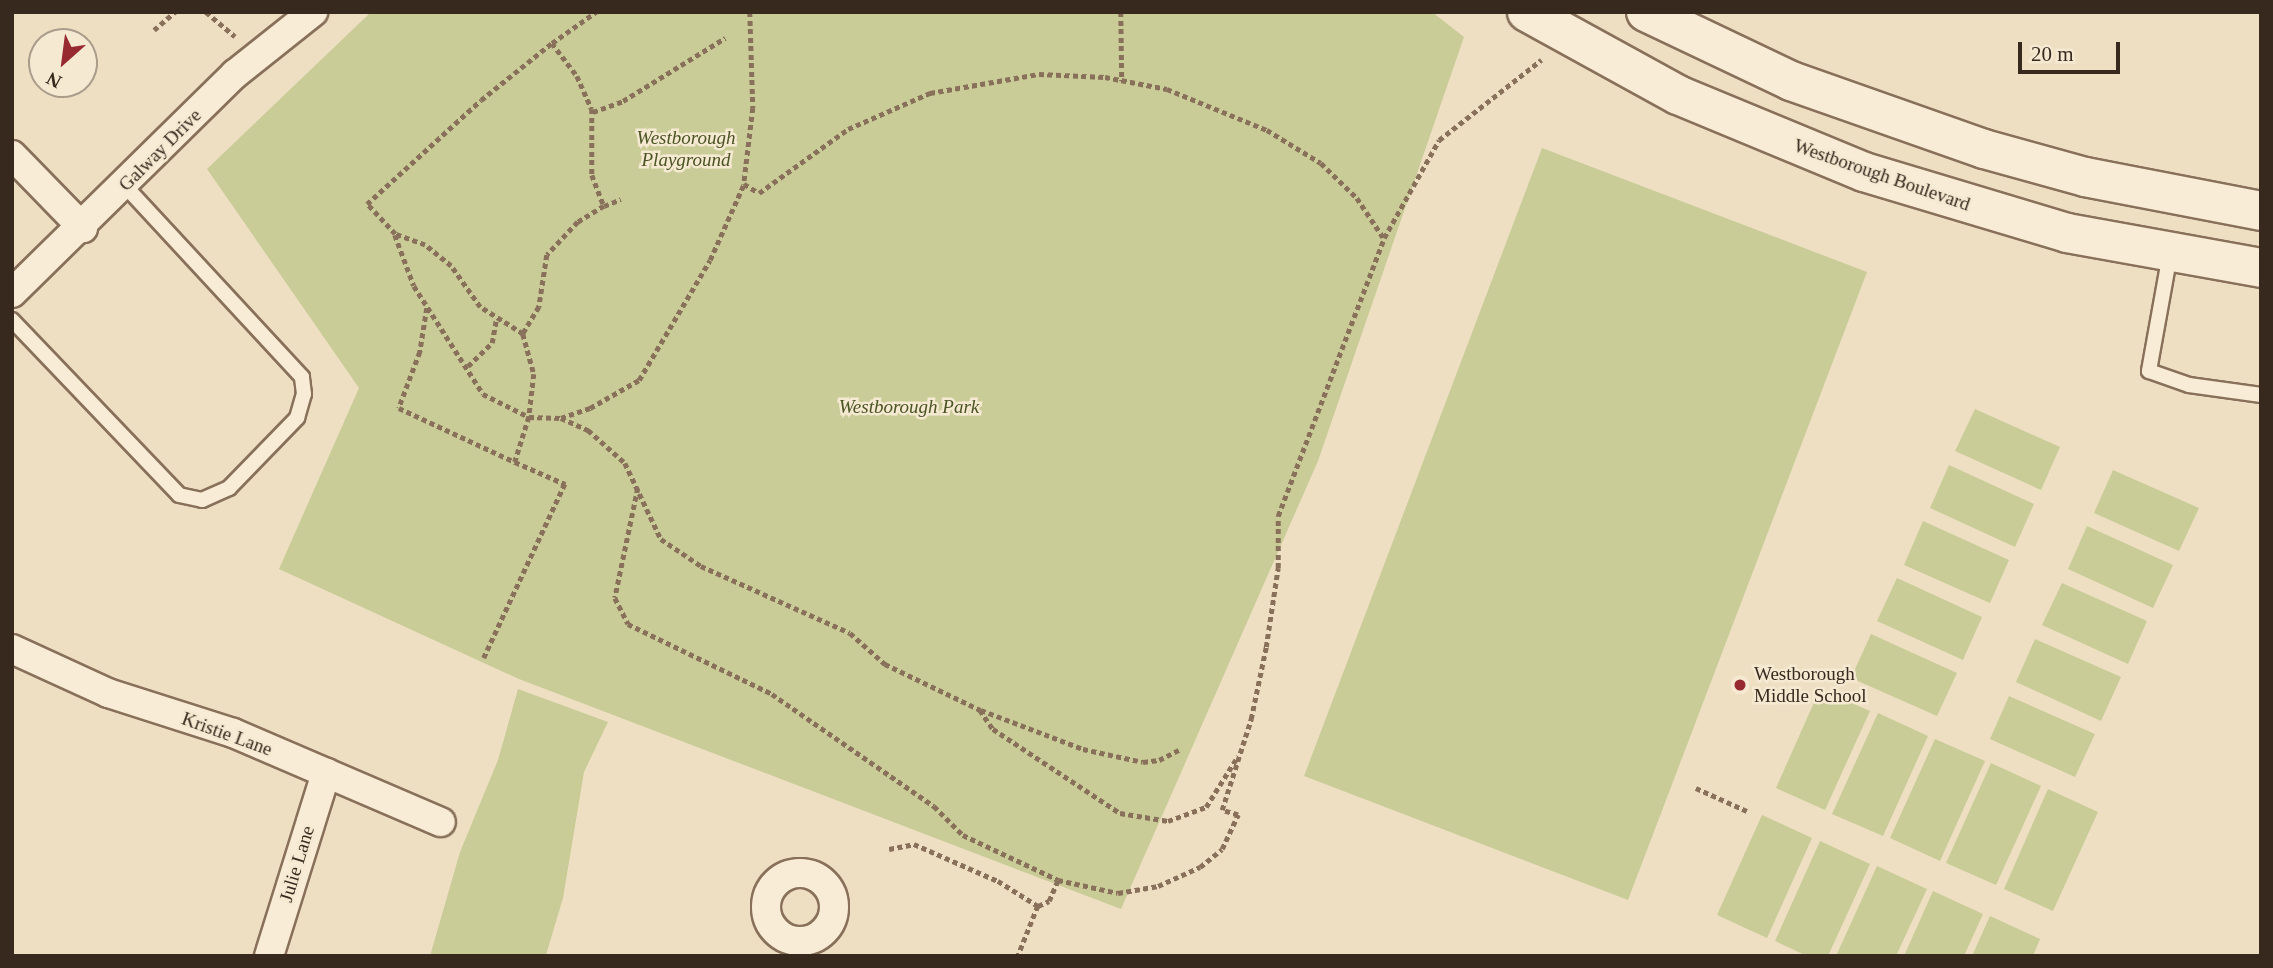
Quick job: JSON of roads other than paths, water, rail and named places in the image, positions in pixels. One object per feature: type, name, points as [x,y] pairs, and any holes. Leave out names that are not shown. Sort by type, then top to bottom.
[{"type":"main road","name":"Westborough Boulevard","points":[[1527,12],[1678,94],[1864,172],[2067,233],[2169,254],[2261,268]]},
{"type":"main road","points":[[1646,12],[1791,81],[1984,149],[2085,177],[2261,211]]},
{"type":"street","name":"Galway Drive","points":[[12,293],[125,187],[236,74],[313,12]]},
{"type":"street","points":[[12,155],[83,228]]},
{"type":"street","name":"Kristie Lane","points":[[12,649],[108,693],[233,733],[441,822]]},
{"type":"street","name":"Julie Lane","points":[[269,956],[326,773]]},
{"type":"lane","points":[[12,320],[179,495],[202,500],[229,488],[297,418],[304,394],[302,377],[125,187]]},
{"type":"lane","points":[[2169,254],[2149,371],[2189,385],[2261,395]]},
{"type":"place","name":"Westborough Middle School","points":[[1740,685]]},
{"type":"park label","name":"Westborough Playground","points":[[686,149]]},
{"type":"park label","name":"Westborough Park","points":[[909,407]]}]
